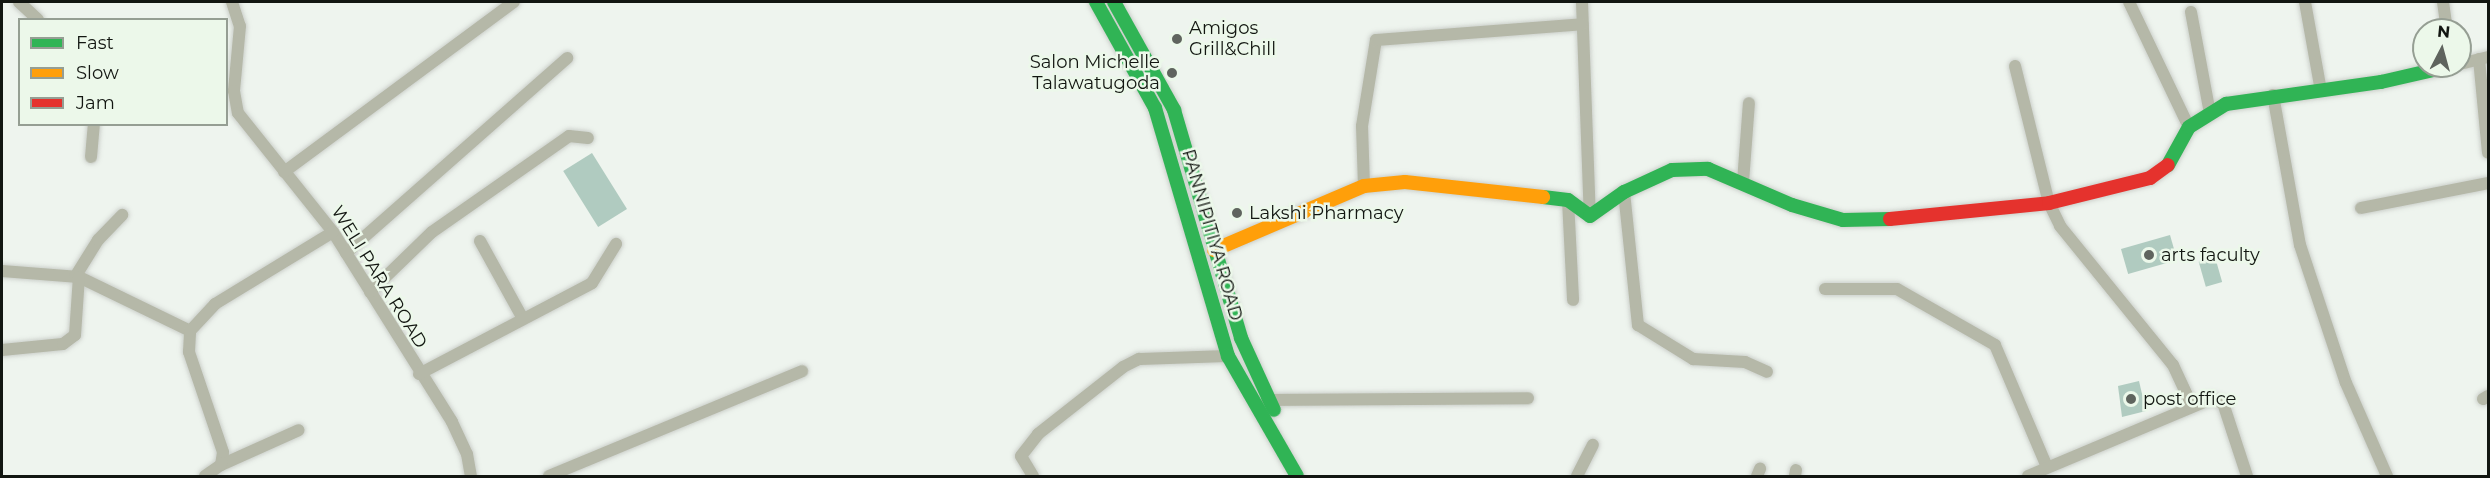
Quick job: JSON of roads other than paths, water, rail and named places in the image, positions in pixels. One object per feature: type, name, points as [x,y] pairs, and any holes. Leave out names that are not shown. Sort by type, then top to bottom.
[{"type":"street","points":[[19,2],[36,18]]},
{"type":"street","name":"WELI PARA ROAD","points":[[232,2],[240,26],[234,91],[238,113],[333,232],[346,252],[419,374],[452,422],[467,454],[471,477]]},
{"type":"street","points":[[284,172],[514,2]]},
{"type":"street","name":"PANNIPITIYA ROAD","points":[[1096,2],[1127,51],[1155,108],[1228,356],[1297,477]]},
{"type":"street","name":"PANNIPITIYA ROAD","points":[[1114,2],[1174,110],[1241,338],[1267,400],[1312,477]]},
{"type":"street","points":[[1581,2],[1590,216]]},
{"type":"street","points":[[2129,2],[2189,128]]},
{"type":"street","points":[[2305,2],[2321,91]]},
{"type":"street","points":[[2443,2],[2445,18]]},
{"type":"street","points":[[2192,12],[2210,114]]},
{"type":"street","points":[[1364,186],[1362,126],[1376,40],[1582,24]]},
{"type":"street","points":[[346,252],[567,58]]},
{"type":"street","points":[[2484,58],[2488,153]]},
{"type":"street","points":[[2015,66],[2049,203],[2060,226],[2173,365],[2192,406]]},
{"type":"street","points":[[1590,216],[1624,192],[1672,170],[1708,169],[1792,205],[1843,220],[1920,219],[2049,203],[2150,178],[2166,168],[2189,128],[2226,104],[2272,95],[2321,91],[2412,74]]},
{"type":"street","points":[[2272,95],[2300,245],[2346,383],[2387,477]]},
{"type":"street","points":[[1743,183],[1749,103]]},
{"type":"street","points":[[91,157],[94,126]]},
{"type":"street","points":[[370,292],[442,225],[569,136],[588,138]]},
{"type":"street","points":[[1214,250],[1364,186],[1405,182],[1568,200],[1590,216]]},
{"type":"street","points":[[2361,208],[2488,183]]},
{"type":"street","points":[[1624,192],[1638,325],[1693,359],[1745,362],[1767,372]]},
{"type":"street","points":[[1568,200],[1573,300]]},
{"type":"street","points":[[2,350],[63,344],[75,334],[77,277],[98,240],[122,215]]},
{"type":"street","points":[[221,465],[223,452],[189,352],[190,331],[215,303],[333,232]]},
{"type":"street","points":[[480,241],[522,318]]},
{"type":"street","points":[[419,374],[592,283],[616,244]]},
{"type":"street","points":[[2,271],[77,277],[190,331]]},
{"type":"street","points":[[1825,289],[1897,289],[1995,345],[2047,467]]},
{"type":"street","points":[[1033,477],[1021,456],[1038,434],[1123,367],[1139,359],[1228,356]]},
{"type":"street","points":[[549,477],[802,371]]},
{"type":"street","points":[[1267,400],[1528,398]]},
{"type":"street","points":[[2028,477],[2211,399],[2223,403],[2247,477]]},
{"type":"street","points":[[205,477],[221,465],[299,430]]},
{"type":"street","points":[[1577,477],[1593,445]]},
{"type":"place","name":"Amigos Grill&Chill","points":[[1177,39]]},
{"type":"place","name":"Salon Michelle Talawatugoda","points":[[1172,73]]},
{"type":"place","name":"Lakshi Pharmacy","points":[[1237,213]]},
{"type":"place","name":"arts faculty","points":[[2149,255]]},
{"type":"place","name":"post office","points":[[2131,399]]}]
